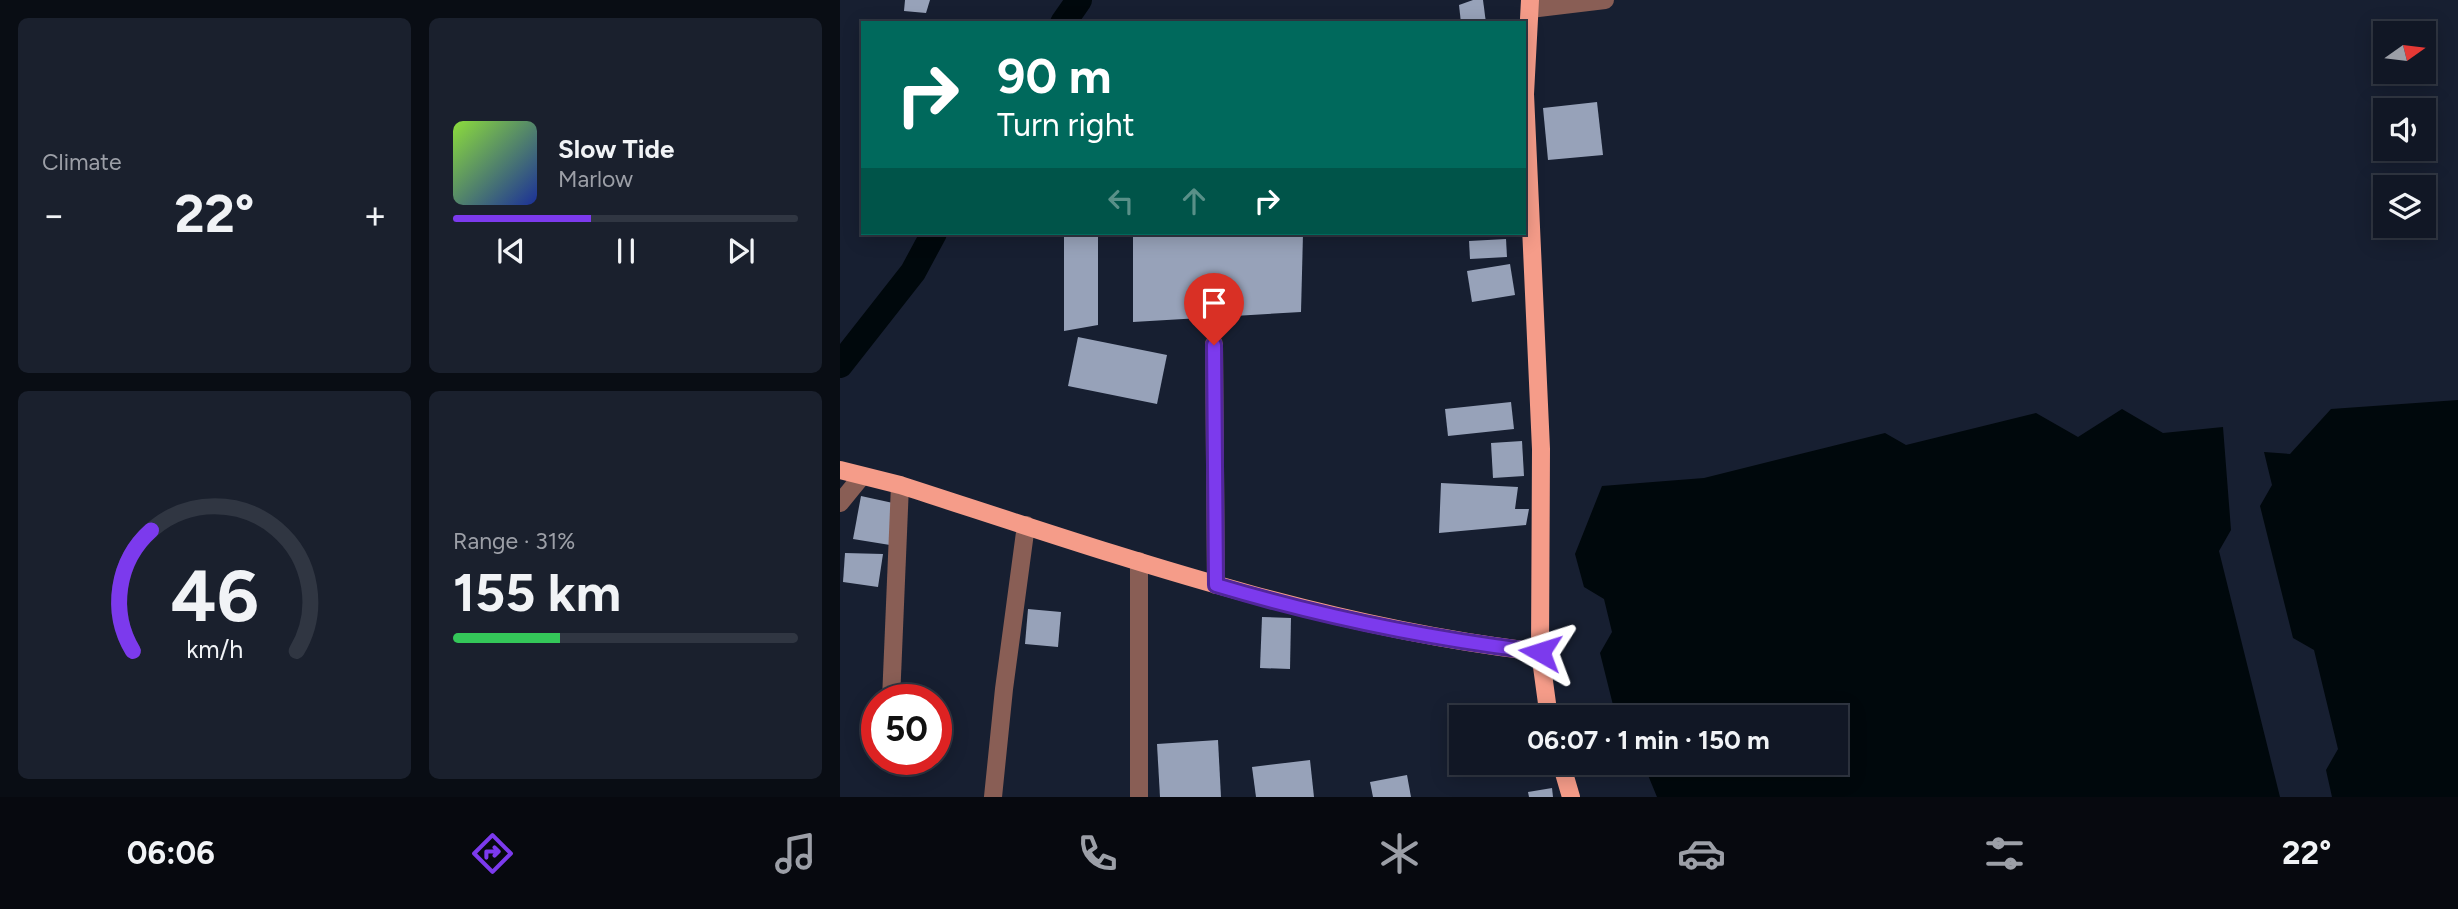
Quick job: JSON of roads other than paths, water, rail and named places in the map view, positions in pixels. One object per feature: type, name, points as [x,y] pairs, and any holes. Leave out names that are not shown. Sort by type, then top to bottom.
[{"type":"main road","points":[[1526,76],[1530,4]]},
{"type":"main road","points":[[1526,116],[1541,449],[1540,652],[1547,705]]},
{"type":"main road","points":[[841,471],[900,485],[1284,605],[1381,628],[1470,644],[1540,652]]},
{"type":"main road","points":[[1565,775],[1571,797]]},
{"type":"street","points":[[1530,4],[1605,0]]},
{"type":"street","points":[[1214,345],[1216,585]]},
{"type":"street","points":[[840,503],[862,476]]},
{"type":"street","points":[[892,684],[900,485]]},
{"type":"street","points":[[993,797],[1026,525]]},
{"type":"street","points":[[1139,561],[1139,797]]},
{"type":"waterway","points":[[1064,21],[1079,0]]},
{"type":"waterway","points":[[840,365],[913,272],[933,235]]}]
